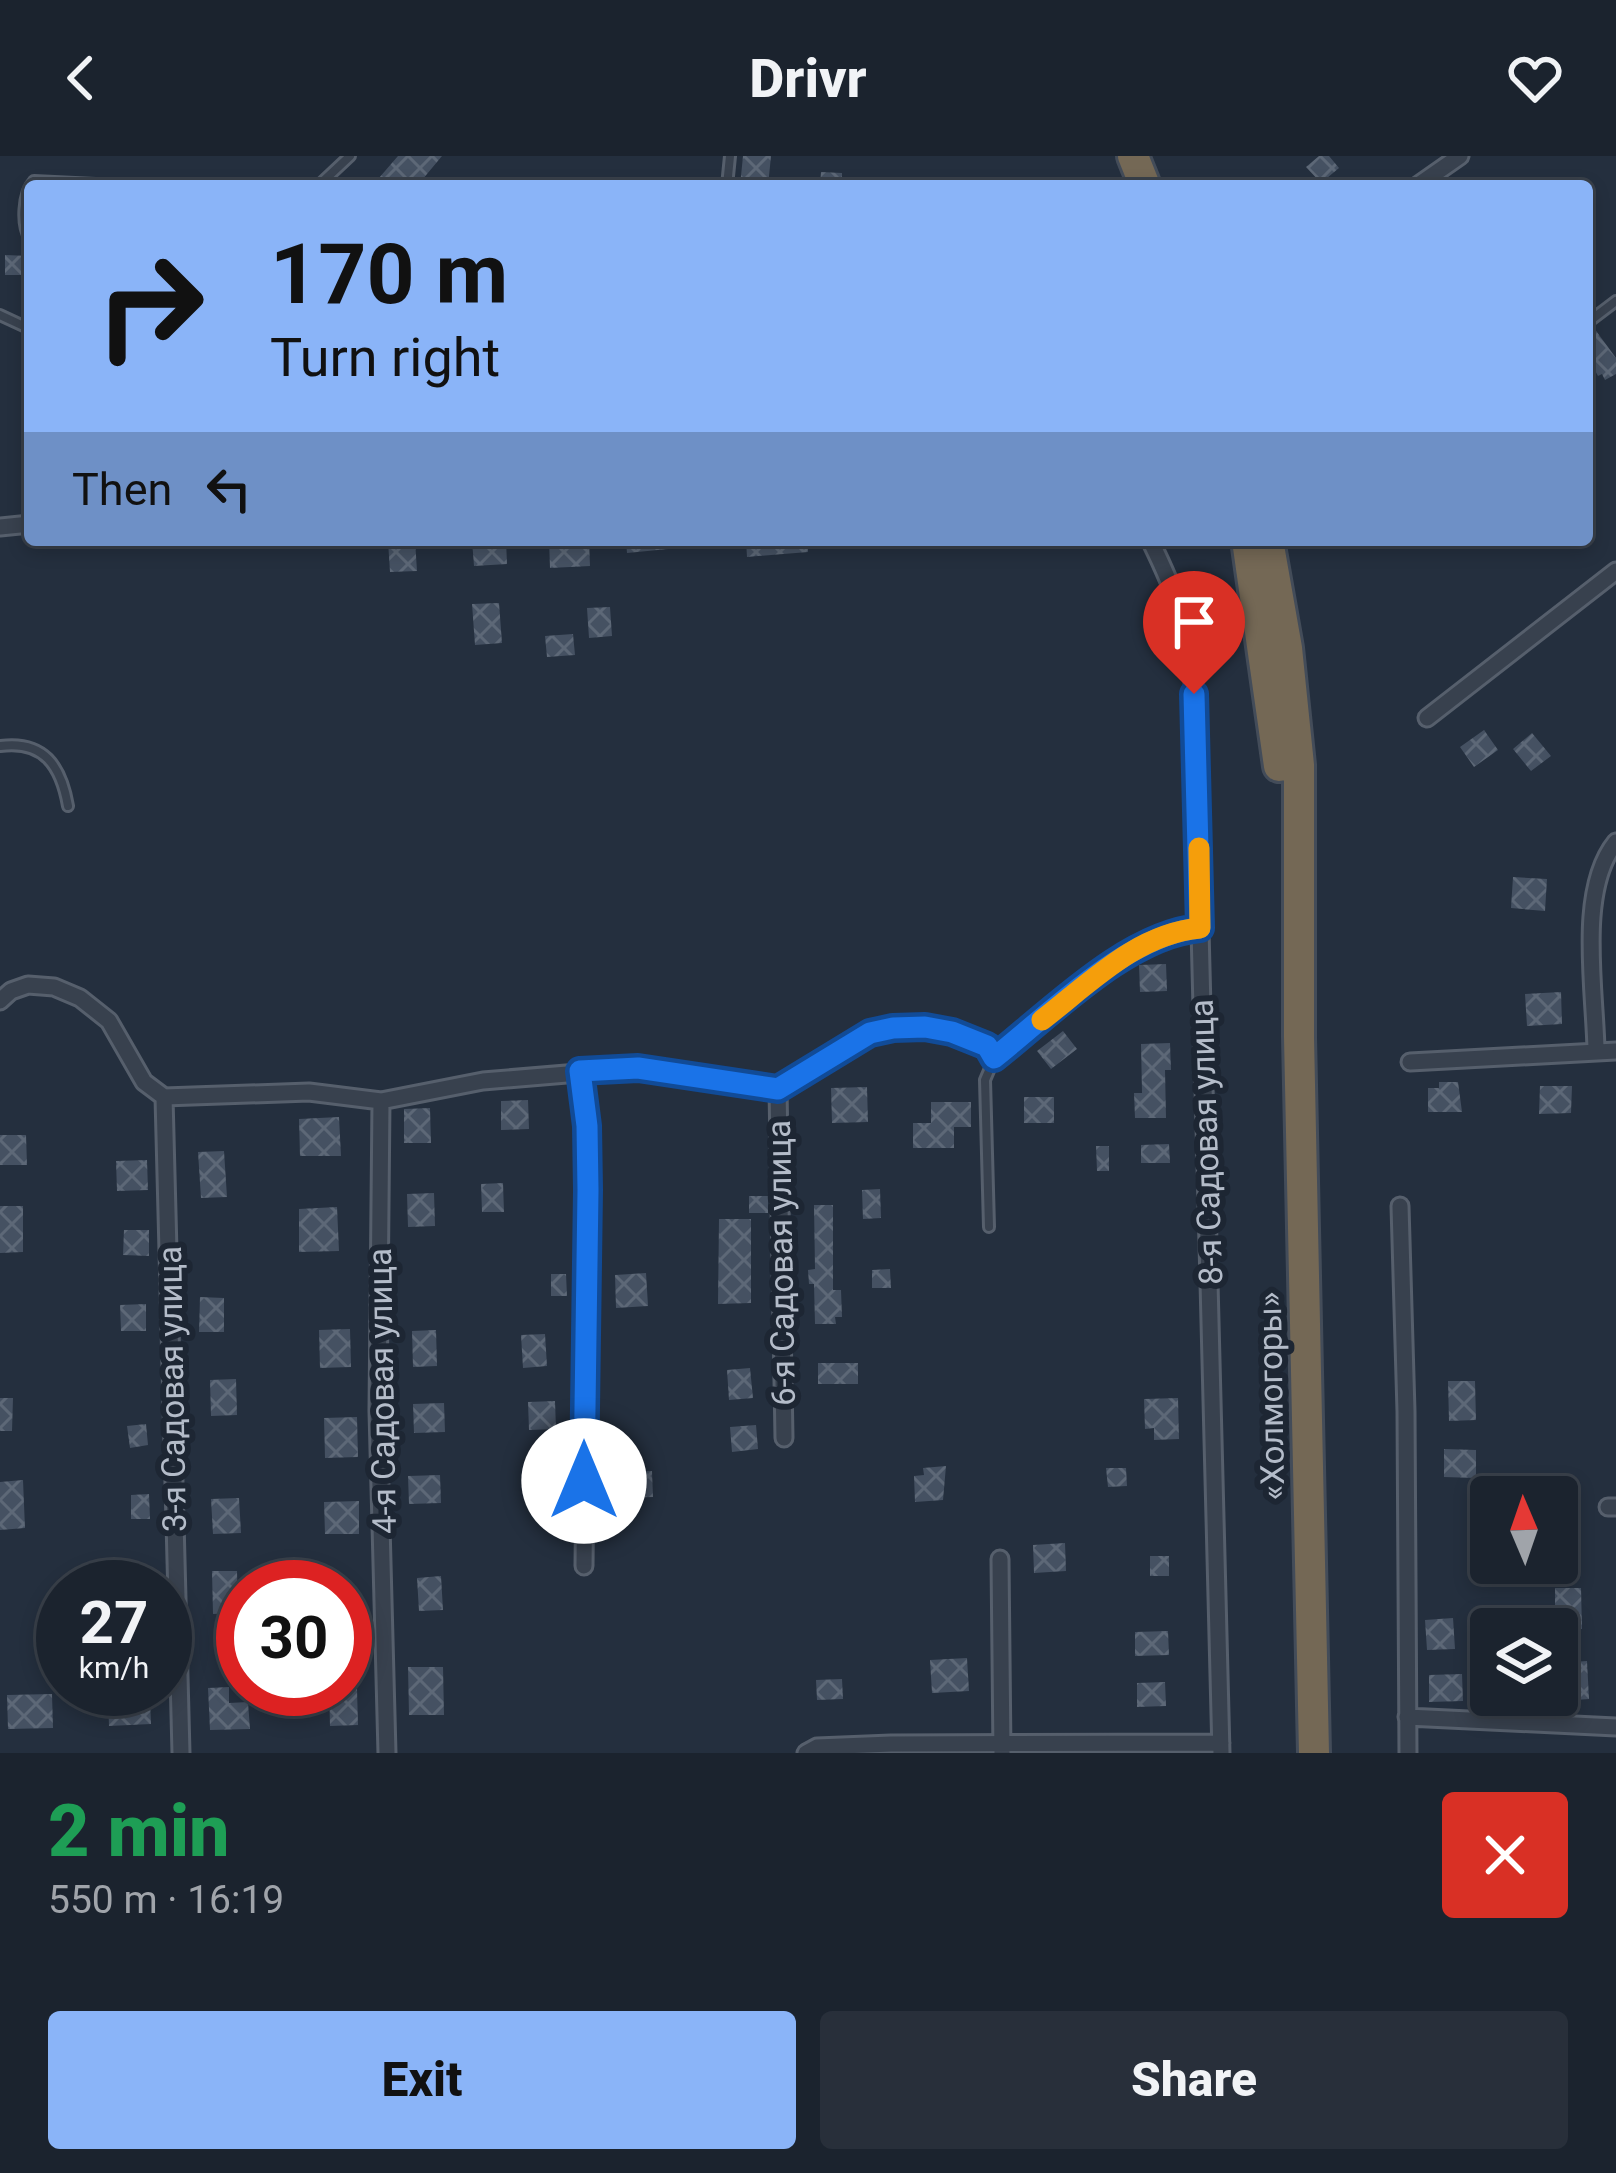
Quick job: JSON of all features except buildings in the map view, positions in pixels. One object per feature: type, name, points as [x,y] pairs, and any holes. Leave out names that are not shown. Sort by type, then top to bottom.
[{"type":"highway","name":"«Холмогоры»","points":[[1247,546],[1279,764],[1299,1037]]},
{"type":"highway","name":"«Холмогоры»","points":[[1269,546],[1299,765],[1299,1037],[1314,1753]]},
{"type":"street","points":[[1426,180],[1460,156]]},
{"type":"street","name":"8-я Садовая улица","points":[[1153,546],[1183,612],[1192,655],[1221,1748]]},
{"type":"street","points":[[1426,718],[1616,572]]},
{"type":"street","points":[[1596,1050],[1592,899],[1604,856],[1616,842]]},
{"type":"street","points":[[0,1001],[11,991],[40,985],[80,998],[109,1021],[144,1082],[164,1097],[310,1092],[381,1101],[483,1081],[638,1068],[778,1089],[870,1033],[893,1028],[952,1032],[987,1046],[994,1058],[1133,949],[1160,935],[1200,928]]},
{"type":"street","points":[[1410,1062],[1616,1051]]},
{"type":"street","points":[[580,1071],[588,1190],[584,1566]]},
{"type":"street","name":"6-я Садовая улица","points":[[778,1089],[784,1438]]},
{"type":"street","name":"3-я Садовая улица","points":[[164,1097],[181,1753]]},
{"type":"street","name":"4-я Садовая улица","points":[[381,1101],[378,1411],[387,1753]]},
{"type":"street","points":[[1400,1206],[1408,1753]]},
{"type":"street","points":[[1000,1559],[1002,1748]]},
{"type":"street","points":[[1407,1717],[1616,1727]]},
{"type":"street","points":[[806,1752],[828,1746],[1221,1748]]},
{"type":"lane","points":[[324,180],[345,158]]},
{"type":"lane","points":[[0,746],[38,748],[53,761],[64,782],[68,806]]},
{"type":"lane","points":[[989,1227],[985,1080],[994,1058]]},
{"type":"slow traffic","points":[[1042,1020],[1133,949],[1160,935],[1200,928],[1199,848]]},
{"type":"route","points":[[584,1481],[588,1190],[580,1071],[638,1068],[778,1089],[870,1033],[893,1028],[952,1032],[987,1046],[994,1058],[1133,949],[1160,935],[1200,928],[1194,694]]}]
